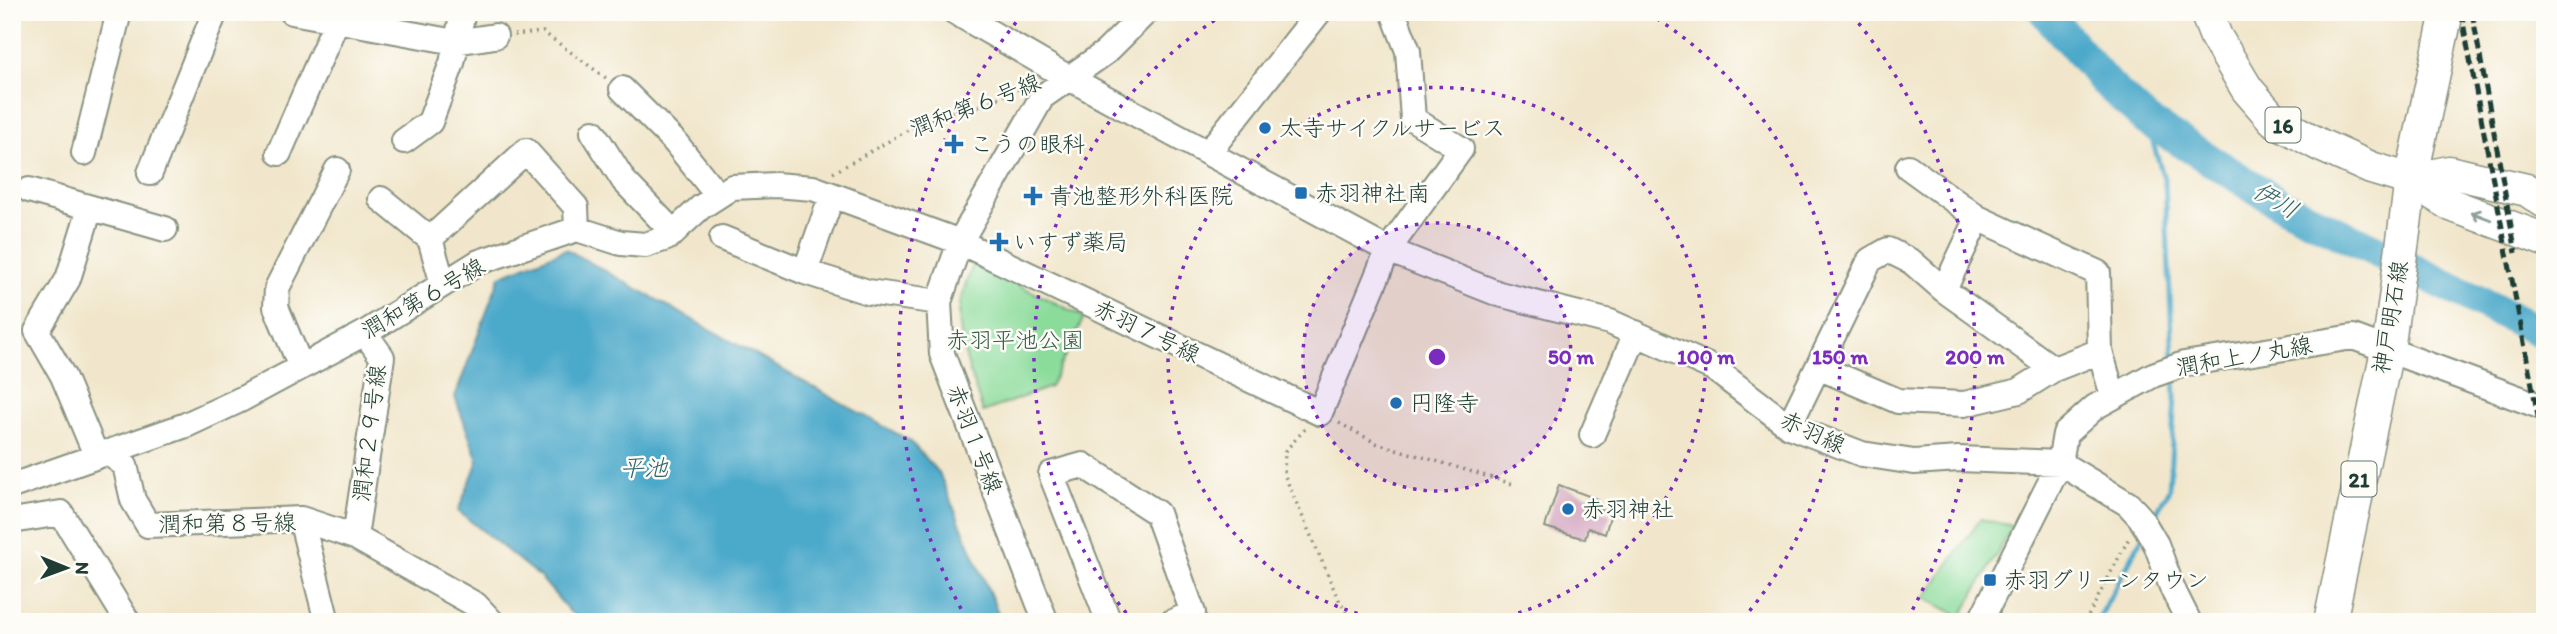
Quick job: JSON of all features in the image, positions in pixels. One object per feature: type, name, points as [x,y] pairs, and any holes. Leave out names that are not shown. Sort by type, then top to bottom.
[{"type":"main road","name":"16","points":[[2206,12],[2216,37],[2247,89],[2274,120],[2371,168],[2410,192],[2545,240]]},
{"type":"main road","name":"神戸明石線","points":[[2330,622],[2388,342],[2410,192],[2447,12]]},
{"type":"main road","name":"16","points":[[2410,192],[2449,172],[2527,190],[2545,202]]},
{"type":"street","points":[[84,153],[119,12]]},
{"type":"street","points":[[149,173],[215,12]]},
{"type":"street","points":[[292,12],[410,24],[455,42],[495,36]]},
{"type":"street","points":[[404,141],[430,122],[452,63],[463,12]]},
{"type":"street","name":"潤和第６号線","points":[[1063,75],[1106,52],[1146,12]]},
{"type":"street","points":[[1208,153],[1319,12]]},
{"type":"street","points":[[1320,413],[1388,250],[1461,149],[1413,118],[1408,51],[1393,12]]},
{"type":"street","name":"赤羽線","points":[[957,13],[1063,75],[1388,250],[1499,294],[1610,322],[1636,333],[1713,368],[1789,426],[1862,454],[1914,463],[1959,459],[2060,463],[2128,504],[2156,544],[2173,590],[2189,622]]},
{"type":"street","points":[[279,153],[342,19]]},
{"type":"street","name":"赤羽１号線","points":[[1046,622],[942,354],[939,302],[960,242],[1042,97],[1063,75]]},
{"type":"street","points":[[622,89],[675,142],[718,196]]},
{"type":"street","points":[[593,132],[624,181],[674,233]]},
{"type":"street","points":[[430,239],[526,151],[576,207],[576,229],[621,243],[645,245],[667,238],[701,207],[732,187],[775,185],[807,188]]},
{"type":"street","points":[[1908,167],[1978,218],[2098,273],[2100,351],[2113,396]]},
{"type":"street","points":[[301,367],[276,307],[277,288],[337,170]]},
{"type":"street","name":"赤羽７号線","points":[[807,188],[960,242],[1320,413]]},
{"type":"street","points":[[29,190],[165,229]]},
{"type":"street","points":[[806,272],[832,195]]},
{"type":"street","points":[[381,199],[430,239],[443,285]]},
{"type":"street","points":[[90,208],[68,279],[37,331],[102,453]]},
{"type":"street","points":[[1944,290],[1978,218]]},
{"type":"street","name":"潤和第６号線","points":[[12,486],[186,425],[242,399],[365,333],[479,262],[576,229]]},
{"type":"street","points":[[722,238],[806,272],[868,292],[939,302]]},
{"type":"street","points":[[1789,426],[1870,260],[1888,250],[1912,262],[1944,290],[2054,369]]},
{"type":"street","name":"潤和２９号線","points":[[355,537],[382,357],[365,333]]},
{"type":"street","points":[[1592,435],[1636,333]]},
{"type":"street","name":"潤和上ノ丸線","points":[[1980,622],[2060,463],[2064,433],[2095,407],[2153,375],[2184,364],[2353,337],[2388,342],[2545,408]]},
{"type":"street","points":[[1818,367],[1898,401],[1964,404],[2019,391],[2054,369],[2100,351]]},
{"type":"street","name":"潤和第８号線","points":[[102,453],[125,466],[133,500],[148,525],[301,519],[355,537],[476,605],[492,622]]},
{"type":"street","points":[[1109,622],[1051,474],[1083,466],[1157,513],[1194,613],[1172,622]]},
{"type":"street","points":[[12,521],[61,513],[128,622]]},
{"type":"street","points":[[301,519],[327,622]]},
{"type":"path","points":[[495,36],[543,32],[622,89]]},
{"type":"path","name":"潤和第６号線","points":[[807,188],[922,122],[957,110],[983,105],[1063,75]]},
{"type":"path","points":[[1351,622],[1284,474],[1285,451],[1320,413],[1376,443],[1516,485]]},
{"type":"path","points":[[2085,622],[2145,525]]},
{"type":"green space","name":"赤羽平池公園","points":[[974,263],[1084,317],[1050,387],[983,412],[966,359],[959,318],[962,294]]},
{"type":"green space","points":[[1980,519],[2013,526],[1961,617],[1925,598]]},
{"type":"water","name":"平池","points":[[566,249],[910,441],[939,473],[1002,622],[583,622],[569,611],[541,578],[458,511],[478,461],[455,397],[500,276]]},
{"type":"building","points":[[1559,485],[1597,499],[1594,508],[1611,513],[1605,534],[1588,528],[1585,539],[1545,527]]},
{"type":"waterway","name":"伊川","points":[[2045,12],[2105,82],[2146,120],[2281,204],[2545,334]]},
{"type":"waterway","points":[[2146,120],[2165,182],[2173,361]]},
{"type":"waterway","points":[[2152,521],[2169,489],[2174,374]]},
{"type":"waterway","points":[[2097,622],[2142,538]]},
{"type":"railway","points":[[2461,12],[2545,453]]},
{"type":"railway","points":[[2472,12],[2516,253]]},
{"type":"place","name":"太寺サイクルサービス","points":[[1265,128]]},
{"type":"place","name":"こうの眼科","points":[[954,144]]},
{"type":"place","name":"赤羽神社南","points":[[1301,193]]},
{"type":"place","name":"青池整形外科医院","points":[[1033,196]]},
{"type":"place","name":"いすず薬局","points":[[999,242]]},
{"type":"place","name":"円隆寺","points":[[1396,403]]},
{"type":"place","name":"赤羽神社","points":[[1568,509]]},
{"type":"place","name":"赤羽グリーンタウン","points":[[1990,580]]}]
